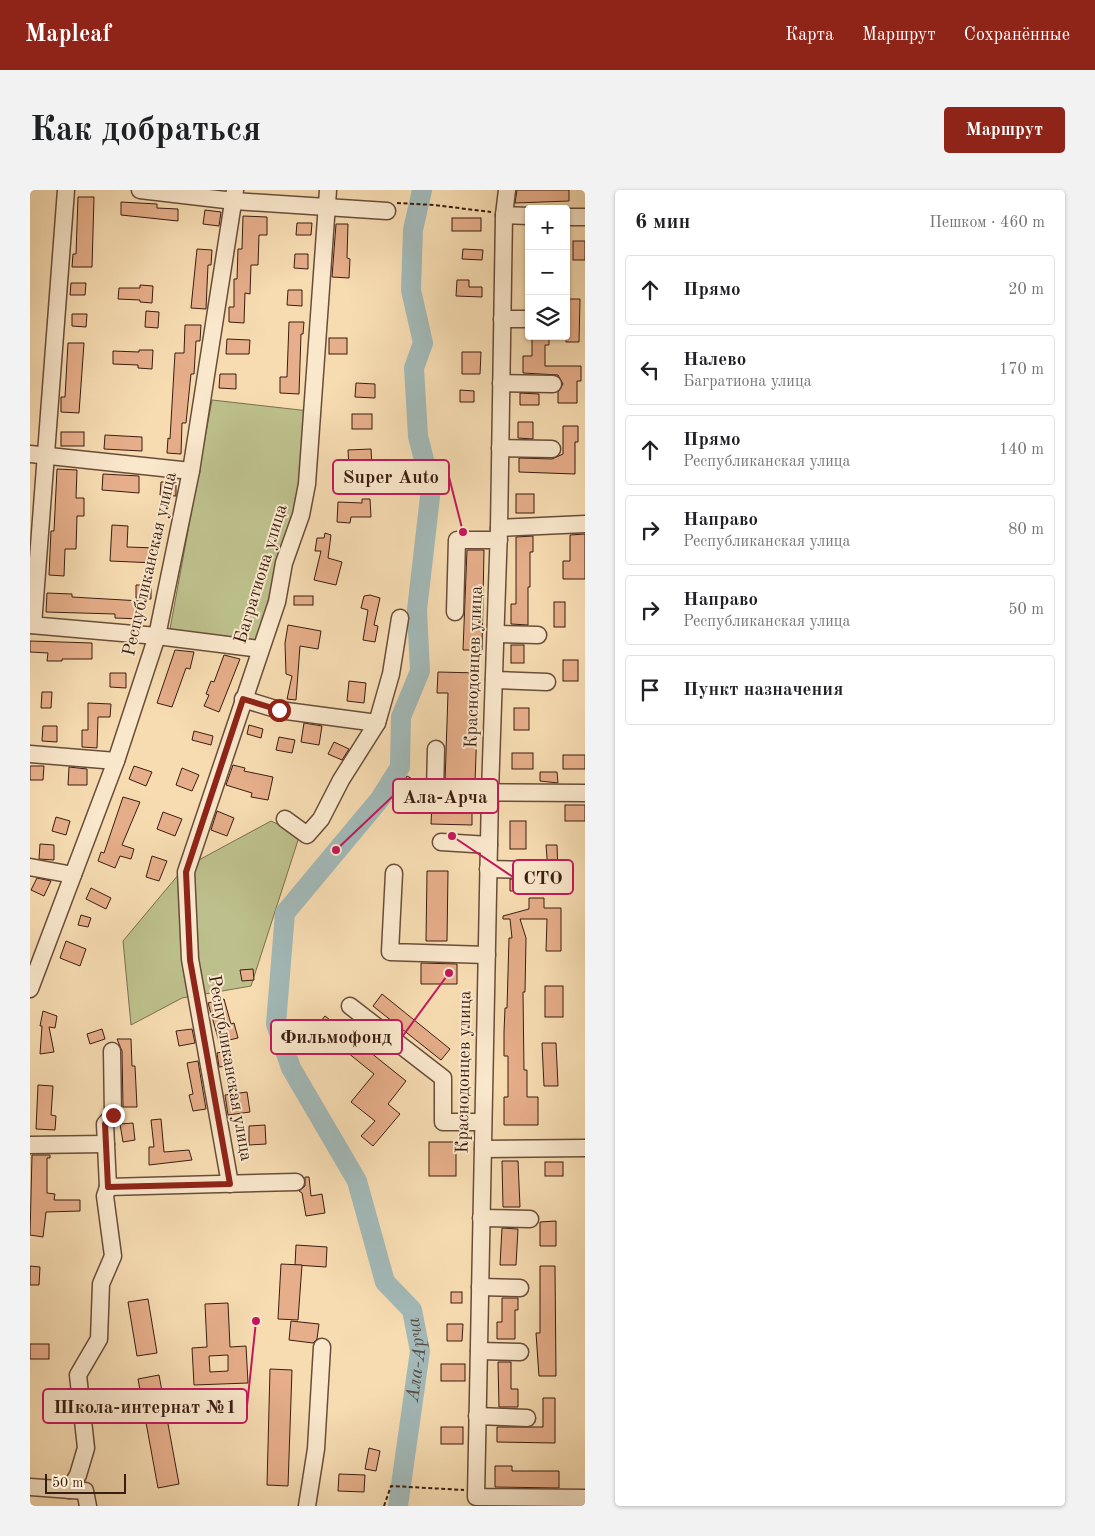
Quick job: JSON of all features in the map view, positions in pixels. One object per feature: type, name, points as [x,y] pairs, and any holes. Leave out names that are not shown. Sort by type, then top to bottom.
[{"type":"street","points":[[66,190],[38,454],[31,625],[157,636],[260,648]]},
{"type":"street","points":[[140,190],[234,195],[326,208],[393,207]]},
{"type":"street","name":"Багратиона улица","points":[[190,960],[186,872],[277,602],[284,563],[301,515],[307,484],[328,190]]},
{"type":"street","name":"Краснодонцев улица","points":[[476,1493],[488,869],[499,534],[504,215],[507,190]]},
{"type":"street","name":"Республиканская улица","points":[[30,989],[116,761],[157,636],[191,471],[234,195]]},
{"type":"street","points":[[504,215],[525,216]]},
{"type":"street","points":[[570,217],[585,217]]},
{"type":"street","points":[[502,319],[525,319]]},
{"type":"street","points":[[501,383],[553,384]]},
{"type":"street","points":[[500,448],[552,449]]},
{"type":"street","points":[[38,454],[191,471]]},
{"type":"street","points":[[455,612],[457,540],[585,524]]},
{"type":"street","points":[[285,818],[307,835],[321,819],[341,780],[377,723],[391,674],[400,618]]},
{"type":"street","points":[[496,634],[538,635]]},
{"type":"street","points":[[494,680],[547,682]]},
{"type":"street","points":[[243,699],[279,710],[377,723]]},
{"type":"street","points":[[436,749],[435,792],[585,793]]},
{"type":"street","points":[[30,754],[116,761]]},
{"type":"street","points":[[441,842],[489,845]]},
{"type":"street","points":[[30,867],[73,875]]},
{"type":"street","points":[[488,869],[538,870]]},
{"type":"street","points":[[394,873],[390,952],[487,955]]},
{"type":"street","name":"Республиканская улица","points":[[190,960],[230,1184]]},
{"type":"street","points":[[350,1006],[443,1078],[443,1122],[484,1122]]},
{"type":"street","points":[[30,1487],[81,1496],[78,1475],[86,1448],[78,1376],[99,1338],[101,1284],[113,1256],[105,1196],[108,1187],[105,1124],[113,1115],[112,1051]]},
{"type":"street","points":[[30,1145],[106,1144]]},
{"type":"street","points":[[483,1148],[585,1148]]},
{"type":"street","name":"Республиканская улица","points":[[108,1187],[296,1182]]},
{"type":"street","points":[[482,1218],[530,1219]]},
{"type":"street","points":[[480,1287],[520,1288]]},
{"type":"street","points":[[307,1506],[316,1449],[322,1347]]},
{"type":"street","points":[[479,1351],[520,1352]]},
{"type":"street","points":[[477,1416],[527,1418]]},
{"type":"street","points":[[476,1493],[583,1501]]},
{"type":"path","points":[[393,207],[434,205],[504,215]]},
{"type":"path","points":[[384,1506],[391,1486],[476,1493]]},
{"type":"green space","points":[[212,400],[309,411],[302,493],[281,553],[257,642],[170,629]]},
{"type":"green space","points":[[271,821],[300,834],[251,986],[182,998],[131,1025],[123,941],[184,868]]},
{"type":"building","points":[[517,190],[569,190],[569,201],[515,203]]},
{"type":"building","points":[[78,197],[94,197],[92,267],[72,267],[73,254],[76,254]]},
{"type":"building","points":[[121,202],[157,204],[157,208],[178,209],[178,221],[121,215]]},
{"type":"building","points":[[205,210],[221,212],[219,226],[203,224]]},
{"type":"building","points":[[243,216],[267,217],[267,235],[259,235],[258,265],[251,265],[250,294],[245,293],[244,323],[229,322],[229,307],[234,307],[234,279],[237,279],[238,249],[242,249]]},
{"type":"building","points":[[452,218],[481,218],[481,231],[452,231]]},
{"type":"building","points":[[297,223],[312,223],[311,235],[296,235]]},
{"type":"building","points":[[336,224],[348,224],[347,258],[350,259],[349,278],[332,277]]},
{"type":"building","points":[[573,241],[585,241],[585,260],[573,260]]},
{"type":"building","points":[[197,249],[212,250],[211,265],[208,265],[206,309],[191,308]]},
{"type":"building","points":[[463,249],[483,250],[482,260],[462,259]]},
{"type":"building","points":[[295,254],[308,254],[308,269],[294,268]]},
{"type":"building","points":[[457,280],[469,280],[469,287],[482,287],[482,297],[456,296]]},
{"type":"building","points":[[71,283],[86,283],[85,295],[70,295]]},
{"type":"building","points":[[140,285],[153,286],[152,303],[140,302],[140,300],[118,299],[119,288],[140,288]]},
{"type":"building","points":[[288,290],[302,290],[302,306],[287,305]]},
{"type":"building","points":[[570,299],[580,299],[579,342],[566,342],[566,340],[570,340]]},
{"type":"building","points":[[146,311],[159,312],[158,328],[145,327]]},
{"type":"building","points":[[72,314],[87,314],[86,327],[72,326]]},
{"type":"building","points":[[289,322],[304,322],[303,334],[301,334],[299,394],[280,393],[280,377],[287,377]]},
{"type":"building","points":[[185,325],[201,325],[200,341],[196,341],[194,374],[191,374],[186,423],[182,423],[181,454],[167,453],[168,438],[170,439],[175,353],[184,353]]},
{"type":"building","points":[[329,338],[347,338],[347,354],[329,354]]},
{"type":"building","points":[[227,339],[250,340],[249,354],[226,354]]},
{"type":"building","points":[[532,340],[549,340],[549,345],[545,345],[545,366],[581,366],[581,381],[577,381],[577,403],[558,403],[558,392],[563,384],[558,375],[523,373],[523,356],[532,356]]},
{"type":"building","points":[[68,343],[84,343],[79,413],[61,412],[61,397],[65,397]]},
{"type":"building","points":[[139,350],[153,350],[152,369],[138,368],[138,365],[113,364],[113,351],[139,352]]},
{"type":"building","points":[[462,352],[481,352],[480,374],[462,374]]},
{"type":"building","points":[[220,374],[236,374],[236,389],[219,388]]},
{"type":"building","points":[[356,383],[375,384],[375,398],[355,397]]},
{"type":"building","points":[[460,390],[474,391],[474,402],[460,402]]},
{"type":"building","points":[[520,393],[539,394],[539,405],[520,405]]},
{"type":"building","points":[[352,414],[372,414],[372,429],[352,429]]},
{"type":"building","points":[[518,422],[533,422],[533,439],[518,438]]},
{"type":"building","points":[[563,426],[578,426],[578,442],[575,442],[575,474],[519,472],[519,458],[552,459],[563,454]]},
{"type":"building","points":[[61,432],[84,432],[84,446],[61,446]]},
{"type":"building","points":[[105,435],[142,437],[142,451],[104,449]]},
{"type":"building","points":[[371,449],[372,466],[349,467],[348,450]]},
{"type":"building","points":[[57,469],[77,470],[76,498],[84,498],[84,516],[77,516],[76,549],[65,549],[64,576],[49,575],[51,531],[54,531]]},
{"type":"building","points":[[103,474],[139,476],[139,493],[102,490]]},
{"type":"building","points":[[161,482],[176,482],[176,496],[160,495]]},
{"type":"building","points":[[516,494],[534,494],[534,513],[516,513]]},
{"type":"building","points":[[362,499],[370,499],[371,517],[351,517],[350,523],[337,522],[338,502],[362,503]]},
{"type":"building","points":[[112,525],[128,526],[127,547],[157,548],[156,563],[110,561]]},
{"type":"building","points":[[325,533],[331,535],[328,558],[342,562],[336,585],[314,580],[321,551],[315,551],[317,538],[324,538]]},
{"type":"building","points":[[585,534],[585,579],[563,579],[563,561],[570,561],[570,535]]},
{"type":"building","points":[[533,536],[533,552],[530,552],[530,587],[528,587],[528,625],[511,624],[511,604],[516,604],[516,537]]},
{"type":"building","points":[[467,550],[484,550],[482,650],[463,650]]},
{"type":"building","points":[[136,585],[151,585],[151,599],[136,598]]},
{"type":"building","points":[[47,593],[72,594],[72,597],[141,601],[141,619],[115,618],[115,614],[46,612]]},
{"type":"building","points":[[370,595],[380,598],[374,625],[378,626],[375,642],[363,640],[368,610],[361,608],[364,596]]},
{"type":"building","points":[[294,596],[313,596],[313,605],[294,605]]},
{"type":"building","points":[[554,602],[565,602],[565,627],[554,627]]},
{"type":"building","points":[[288,625],[321,631],[318,649],[300,646],[296,700],[287,699],[292,676],[286,674],[285,643]]},
{"type":"building","points":[[30,641],[92,643],[92,659],[47,661],[48,653],[30,652]]},
{"type":"building","points":[[511,645],[524,645],[524,663],[511,663]]},
{"type":"building","points":[[175,650],[194,652],[190,669],[186,668],[172,707],[157,703]]},
{"type":"building","points":[[224,655],[240,659],[219,712],[204,706],[209,695],[206,694],[211,681],[214,682]]},
{"type":"building","points":[[563,660],[578,660],[578,681],[563,681]]},
{"type":"building","points":[[438,672],[479,673],[475,782],[445,782],[448,693],[437,693]]},
{"type":"building","points":[[110,673],[126,673],[126,688],[110,687]]},
{"type":"building","points":[[349,681],[366,683],[364,703],[347,701]]},
{"type":"building","points":[[42,692],[52,692],[51,708],[41,708]]},
{"type":"building","points":[[88,703],[111,704],[110,717],[98,717],[97,748],[82,747],[82,730],[88,730]]},
{"type":"building","points":[[514,708],[529,708],[529,730],[514,730]]},
{"type":"building","points":[[304,723],[322,726],[319,745],[301,742]]},
{"type":"building","points":[[249,725],[263,729],[261,738],[247,734]]},
{"type":"building","points":[[43,726],[57,726],[57,742],[42,741]]},
{"type":"building","points":[[194,731],[213,736],[211,745],[192,740]]},
{"type":"building","points":[[279,737],[295,740],[292,753],[276,750]]},
{"type":"building","points":[[334,742],[349,749],[342,760],[328,754]]},
{"type":"building","points":[[512,753],[533,753],[533,769],[512,769]]},
{"type":"building","points":[[563,755],[585,755],[585,769],[563,769]]},
{"type":"building","points":[[233,765],[245,768],[244,771],[273,777],[268,800],[251,797],[252,793],[226,785]]},
{"type":"building","points":[[30,766],[44,766],[43,780],[30,780]]},
{"type":"building","points":[[134,766],[152,772],[146,786],[129,779]]},
{"type":"building","points":[[69,767],[87,769],[87,785],[68,785]]},
{"type":"building","points":[[182,768],[199,775],[192,791],[176,785]]},
{"type":"building","points":[[540,772],[557,772],[558,783],[540,781]]},
{"type":"building","points":[[407,776],[425,786],[410,812],[392,802]]},
{"type":"building","points":[[123,797],[140,802],[122,845],[134,849],[131,859],[120,856],[115,868],[98,861],[101,852],[104,853]]},
{"type":"building","points":[[432,802],[472,803],[472,825],[431,824]]},
{"type":"building","points":[[565,805],[585,805],[585,821],[565,821]]},
{"type":"building","points":[[217,811],[234,818],[227,836],[211,830]]},
{"type":"building","points":[[163,812],[182,819],[175,836],[157,829]]},
{"type":"building","points":[[56,817],[70,821],[66,835],[52,831]]},
{"type":"building","points":[[510,821],[526,821],[526,849],[510,849]]},
{"type":"building","points":[[40,844],[54,845],[54,860],[39,859]]},
{"type":"building","points":[[546,845],[557,845],[558,874],[562,874],[562,888],[544,888],[544,878],[548,871]]},
{"type":"building","points":[[152,856],[167,861],[159,881],[146,877]]},
{"type":"building","points":[[427,871],[448,871],[447,941],[426,941]]},
{"type":"building","points":[[37,878],[51,881],[44,896],[31,890]]},
{"type":"building","points":[[510,879],[523,880],[523,891],[510,891]]},
{"type":"building","points":[[91,888],[111,898],[106,909],[86,899]]},
{"type":"building","points":[[529,898],[544,898],[544,908],[561,908],[561,951],[546,951],[547,919],[520,919],[526,938],[525,992],[523,992],[524,1070],[527,1070],[527,1097],[538,1097],[538,1125],[504,1125],[504,1097],[508,1097],[508,1056],[504,1056],[505,1008],[507,1008],[509,938],[512,938],[510,919],[503,919],[503,916],[529,909]]},
{"type":"building","points":[[81,915],[91,918],[88,927],[78,925]]},
{"type":"building","points":[[66,941],[86,949],[80,966],[60,958]]},
{"type":"building","points":[[421,963],[457,964],[457,984],[421,984]]},
{"type":"building","points":[[253,969],[254,980],[242,981],[240,970]]},
{"type":"building","points":[[545,986],[563,986],[563,1017],[545,1017]]},
{"type":"building","points":[[382,994],[450,1049],[441,1060],[373,1006]]},
{"type":"building","points":[[224,999],[231,1024],[234,1023],[238,1038],[229,1040],[234,1073],[228,1074],[226,1066],[219,1067],[217,1053],[222,1052],[208,1003]]},
{"type":"building","points":[[43,1011],[57,1016],[55,1028],[49,1027],[54,1052],[40,1054],[42,1026],[40,1026]]},
{"type":"building","points":[[325,1016],[406,1081],[388,1104],[400,1114],[373,1146],[361,1136],[375,1121],[351,1102],[374,1074],[316,1027]]},
{"type":"building","points":[[102,1029],[105,1039],[90,1044],[87,1034]]},
{"type":"building","points":[[192,1029],[195,1043],[179,1046],[176,1031]]},
{"type":"building","points":[[117,1039],[131,1039],[132,1066],[135,1066],[137,1107],[123,1107],[122,1051]]},
{"type":"building","points":[[542,1043],[556,1043],[558,1086],[544,1086]]},
{"type":"building","points":[[198,1061],[206,1109],[193,1111],[189,1095],[193,1094],[187,1063]]},
{"type":"building","points":[[38,1085],[53,1086],[51,1115],[56,1116],[55,1130],[36,1129]]},
{"type":"building","points":[[247,1092],[250,1112],[228,1115],[225,1095]]},
{"type":"building","points":[[161,1119],[164,1152],[189,1150],[192,1160],[149,1165],[149,1147],[154,1147],[151,1120]]},
{"type":"building","points":[[133,1123],[135,1140],[123,1142],[120,1124]]},
{"type":"building","points":[[265,1125],[266,1144],[249,1145],[249,1126]]},
{"type":"building","points":[[429,1142],[456,1142],[456,1176],[429,1176]]},
{"type":"building","points":[[32,1155],[50,1155],[50,1158],[47,1158],[47,1193],[55,1194],[54,1200],[80,1200],[80,1211],[46,1212],[43,1237],[30,1235]]},
{"type":"building","points":[[502,1161],[518,1161],[520,1207],[503,1207]]},
{"type":"building","points":[[545,1162],[563,1162],[563,1176],[545,1176]]},
{"type":"building","points":[[305,1177],[309,1177],[311,1196],[322,1194],[325,1213],[306,1216],[302,1193],[299,1191],[305,1186]]},
{"type":"building","points":[[556,1221],[556,1246],[540,1246],[540,1222]]},
{"type":"building","points":[[502,1228],[518,1229],[516,1265],[500,1265]]},
{"type":"building","points":[[296,1245],[327,1247],[326,1267],[295,1265]]},
{"type":"building","points":[[281,1264],[302,1265],[298,1320],[278,1319]]},
{"type":"building","points":[[30,1266],[40,1267],[39,1285],[30,1285]]},
{"type":"building","points":[[540,1266],[555,1266],[556,1376],[539,1376],[536,1333],[540,1333]]},
{"type":"building","points":[[451,1292],[462,1292],[462,1303],[451,1303]]},
{"type":"building","points":[[502,1298],[518,1298],[518,1310],[515,1310],[515,1339],[497,1339],[497,1322],[502,1322]]},
{"type":"building","points":[[148,1299],[157,1353],[137,1356],[128,1302]]},
{"type":"building","points":[[228,1303],[230,1347],[246,1346],[248,1383],[194,1385],[192,1348],[207,1347],[205,1304]],"holes":[[[228,1355],[228,1371],[210,1372],[209,1356]]]},
{"type":"building","points":[[291,1321],[319,1324],[317,1339],[313,1343],[289,1340]]},
{"type":"building","points":[[447,1324],[463,1324],[462,1341],[447,1341]]},
{"type":"building","points":[[30,1344],[49,1344],[49,1359],[30,1359]]},
{"type":"building","points":[[498,1362],[511,1362],[511,1389],[518,1389],[518,1407],[499,1407]]},
{"type":"building","points":[[441,1364],[465,1364],[465,1381],[441,1381]]},
{"type":"building","points":[[270,1369],[292,1370],[288,1486],[267,1485]]},
{"type":"building","points":[[159,1375],[179,1484],[158,1488],[138,1379]]},
{"type":"building","points":[[543,1398],[555,1398],[555,1443],[497,1442],[497,1427],[543,1427]]},
{"type":"building","points":[[441,1427],[463,1427],[463,1444],[441,1444]]},
{"type":"building","points":[[369,1448],[380,1451],[376,1471],[365,1469]]},
{"type":"building","points":[[495,1466],[512,1466],[512,1471],[559,1471],[559,1488],[495,1487]]},
{"type":"building","points":[[339,1474],[365,1475],[364,1492],[338,1491]]},
{"type":"waterway","name":"Ала-Арча","points":[[398,1506],[420,1351],[412,1310],[385,1282],[357,1181],[291,1068],[276,1024],[285,913],[380,799],[400,767],[401,717],[420,671],[417,610],[431,488],[418,436],[414,368],[423,343],[411,290],[413,230],[422,190]]},
{"type":"place","name":"Super Auto","points":[[463,532]]},
{"type":"place","name":"СТО","points":[[452,836]]},
{"type":"place","name":"Ала-Арча","points":[[336,850]]},
{"type":"place","name":"Фильмофонд","points":[[449,973]]},
{"type":"place","name":"Школа-интернат №1","points":[[256,1321]]},
{"type":"route","points":[[113,1115],[105,1124],[108,1187],[230,1184],[190,960],[186,872],[243,699],[279,710]]}]
